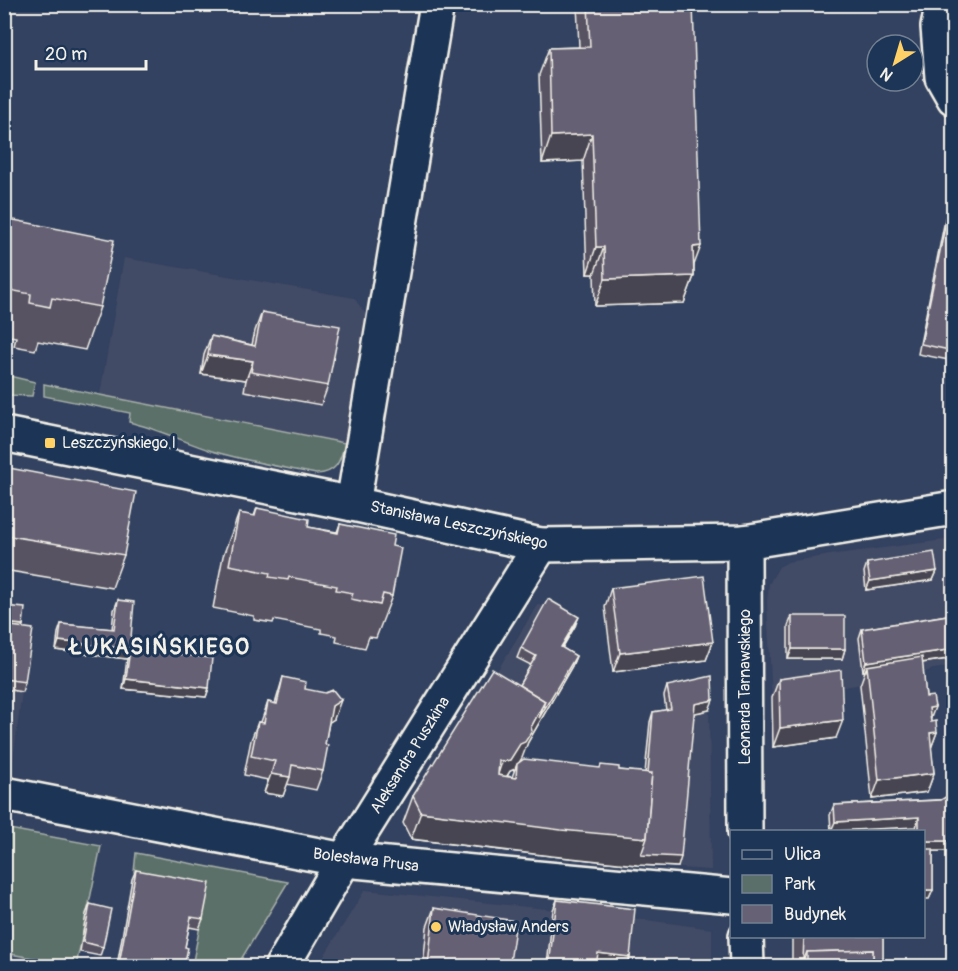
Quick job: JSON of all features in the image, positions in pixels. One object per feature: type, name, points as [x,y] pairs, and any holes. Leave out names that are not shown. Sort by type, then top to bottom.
[{"type":"street","points":[[353,504],[437,4]]},
{"type":"street","points":[[943,4],[938,27],[942,77],[954,98]]},
{"type":"street","name":"Stanisława Leszczyńskiego","points":[[4,434],[353,504],[541,545],[744,542],[954,508]]},
{"type":"street","name":"Leonarda Tarnawskiego","points":[[744,542],[745,830]]},
{"type":"street","name":"Aleksandra Puszkina","points":[[282,966],[344,860],[541,545]]},
{"type":"street","name":"Bolesława Prusa","points":[[4,794],[344,860],[730,896]]},
{"type":"street","points":[[746,938],[747,966]]},
{"type":"shaded area","points":[[124,258],[354,298],[370,320],[345,443],[100,395]]},
{"type":"shaded area","points":[[953,539],[953,666],[933,669],[915,676],[772,698],[767,602],[769,584],[779,567],[788,562],[837,554]]},
{"type":"shaded area","points":[[538,604],[575,626],[557,657],[572,666],[535,728],[482,696]]},
{"type":"shaded area","points":[[4,636],[29,639],[13,759],[5,758]]},
{"type":"shaded area","points":[[709,710],[711,870],[637,865],[650,722]]},
{"type":"shaded area","points":[[365,890],[631,918],[712,929],[712,966],[318,966]]},
{"type":"green space","points":[[5,375],[35,382],[32,396],[5,395]]},
{"type":"green space","points":[[44,384],[345,443],[339,461],[329,471],[316,474],[290,469],[212,451],[129,422],[130,413],[44,396]]},
{"type":"green space","points":[[4,828],[101,846],[76,966],[5,953]]},
{"type":"green space","points":[[136,853],[288,882],[237,966],[192,966],[208,886],[134,872]]},
{"type":"building","points":[[588,4],[693,4],[701,246],[693,247],[694,276],[605,279],[604,247],[596,247],[592,134],[551,136],[549,48],[590,47]]},
{"type":"building","points":[[954,183],[954,351],[921,344]]},
{"type":"building","points":[[4,218],[114,240],[100,307],[52,298],[50,307],[30,303],[31,294],[4,289]]},
{"type":"building","points":[[262,312],[340,326],[328,386],[251,372],[253,361],[208,355],[211,336],[255,346]]},
{"type":"building","points":[[4,467],[136,492],[124,555],[4,535]]},
{"type":"building","points":[[257,508],[309,519],[308,527],[338,533],[340,524],[394,535],[392,546],[401,548],[392,596],[383,594],[380,605],[351,599],[353,593],[336,590],[337,586],[289,577],[288,580],[269,577],[270,573],[229,565],[239,513],[255,516]]},
{"type":"building","points":[[934,552],[937,571],[870,581],[867,563]]},
{"type":"building","points":[[704,576],[713,642],[620,653],[611,588]]},
{"type":"building","points":[[548,599],[579,617],[561,647],[576,656],[539,718],[545,701],[519,685],[536,656],[521,648]]},
{"type":"building","points":[[118,600],[134,602],[130,649],[59,641],[61,624],[114,629]]},
{"type":"building","points":[[4,606],[25,608],[23,625],[4,623]]},
{"type":"building","points":[[954,614],[954,649],[866,662],[862,629]]},
{"type":"building","points":[[792,616],[845,616],[845,649],[792,649]]},
{"type":"building","points":[[4,625],[33,629],[25,682],[4,679]]},
{"type":"building","points":[[130,649],[212,658],[209,688],[126,679]]},
{"type":"building","points":[[922,657],[926,697],[933,696],[935,707],[929,708],[931,722],[936,721],[937,732],[930,733],[934,773],[879,780],[867,666]]},
{"type":"building","points":[[492,669],[545,701],[525,742],[520,744],[510,760],[502,762],[499,760],[498,775],[516,778],[517,764],[524,759],[600,768],[601,765],[619,767],[619,770],[652,773],[647,838],[561,830],[421,812],[413,796]]},
{"type":"building","points":[[841,670],[843,720],[780,728],[779,679]]},
{"type":"building","points":[[712,676],[713,700],[695,704],[681,857],[641,855],[647,838],[652,773],[648,773],[653,712],[671,709],[667,686]]},
{"type":"building","points":[[283,677],[306,682],[305,689],[325,693],[333,690],[341,700],[332,706],[323,771],[292,765],[290,777],[271,774],[275,761],[251,756],[258,722],[264,723],[268,702],[277,704]]},
{"type":"building","points":[[952,793],[954,841],[925,841],[925,830],[919,830],[919,817],[835,822],[834,805],[941,800]]},
{"type":"building","points":[[925,849],[933,849],[933,890],[925,890]]},
{"type":"building","points":[[136,870],[210,883],[203,919],[191,917],[184,966],[119,964]]},
{"type":"building","points":[[557,900],[635,909],[630,957],[598,953],[596,966],[549,966]]},
{"type":"building","points":[[90,904],[111,909],[103,947],[83,942]]},
{"type":"building","points":[[434,908],[516,921],[510,962],[495,960],[494,966],[428,966]]},
{"type":"building","points":[[804,938],[883,938],[883,960],[873,960],[873,950],[807,952],[803,961]]},
{"type":"building","points":[[873,950],[873,966],[807,966],[807,952]]},
{"type":"place","name":"Leszczyńskiego I","points":[[50,443]]},
{"type":"place","name":"Władysław Anders","points":[[436,927]]},
{"type":"district","name":"ŁUKASIŃSKIEGO","points":[[160,647]]}]
